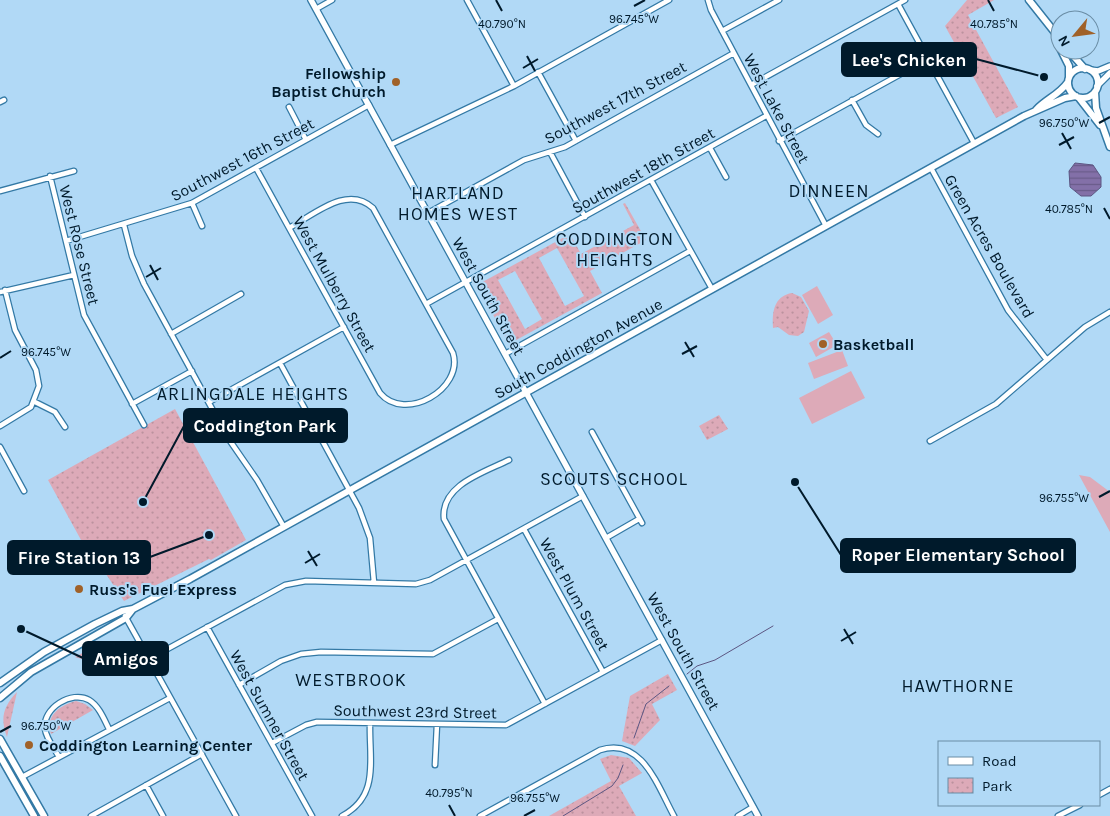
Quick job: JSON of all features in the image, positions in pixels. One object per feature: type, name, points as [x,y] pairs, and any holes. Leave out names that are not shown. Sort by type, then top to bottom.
[{"type":"main road","points":[[1029,0],[1050,29]]},
{"type":"main road","points":[[1066,60],[1069,66],[1070,90],[1101,127]]},
{"type":"main road","points":[[1078,60],[1096,77],[1095,103],[1101,127],[1110,147]]},
{"type":"main road","points":[[1069,79],[1076,70],[1088,70]]},
{"type":"main road","name":"South Coddington Avenue","points":[[1036,110],[1042,103],[1056,95],[1069,79]]},
{"type":"main road","points":[[1077,97],[1088,97],[1096,89]]},
{"type":"main road","name":"South Coddington Avenue","points":[[0,681],[44,652],[122,611],[133,609],[350,491],[974,143],[1036,110],[1065,98],[1077,97]]},
{"type":"main road","name":"South Coddington Avenue","points":[[0,698],[31,672],[126,618],[133,609]]},
{"type":"main road","points":[[0,739],[44,816]]},
{"type":"main road","points":[[0,756],[34,816]]},
{"type":"street","name":"West South Street","points":[[311,0],[758,816]]},
{"type":"street","points":[[316,9],[332,0]]},
{"type":"street","points":[[467,0],[514,86]]},
{"type":"street","points":[[390,144],[514,86],[668,0]]},
{"type":"street","name":"West Lake Street","points":[[708,0],[710,10],[752,85],[779,141],[826,226]]},
{"type":"street","points":[[722,31],[779,0]]},
{"type":"street","points":[[752,85],[906,0]]},
{"type":"street","points":[[898,4],[974,143]]},
{"type":"street","name":"Southwest 17th Street","points":[[428,213],[524,160],[550,152],[576,140],[734,53]]},
{"type":"street","points":[[779,141],[928,59]]},
{"type":"street","points":[[1088,70],[1098,71],[1110,66]]},
{"type":"street","points":[[538,72],[576,140]]},
{"type":"street","points":[[1096,89],[1110,73]]},
{"type":"street","points":[[852,100],[866,125],[878,134]]},
{"type":"street","name":"Southwest 16th Street","points":[[66,241],[192,203],[368,105]]},
{"type":"street","points":[[289,107],[306,140]]},
{"type":"street","name":"Southwest 18th Street","points":[[426,304],[766,116]]},
{"type":"street","points":[[710,148],[726,177]]},
{"type":"street","points":[[550,152],[585,217]]},
{"type":"street","name":"West Mulberry Street","points":[[256,168],[380,393],[389,401],[398,405],[417,404],[442,389],[450,381],[455,369],[453,353],[426,304]]},
{"type":"street","name":"Green Acres Boulevard","points":[[931,168],[1001,298],[1021,328],[1047,360]]},
{"type":"street","points":[[0,191],[74,171]]},
{"type":"street","name":"West Rose Street","points":[[50,176],[84,315],[144,425]]},
{"type":"street","points":[[651,180],[712,289]]},
{"type":"street","points":[[289,228],[339,200],[350,198],[362,200],[377,213],[426,304]]},
{"type":"street","points":[[192,203],[202,226]]},
{"type":"street","points":[[124,224],[137,270],[208,402],[284,527]]},
{"type":"street","points":[[505,354],[690,251]]},
{"type":"street","points":[[0,426],[26,411],[35,402],[38,379],[15,330],[2,291],[74,275]]},
{"type":"street","points":[[171,334],[241,294]]},
{"type":"street","points":[[930,440],[996,404],[1085,328],[1110,312]]},
{"type":"street","points":[[208,402],[344,327]]},
{"type":"street","points":[[280,363],[365,522],[370,538],[374,583]]},
{"type":"street","points":[[132,404],[192,371]]},
{"type":"street","points":[[35,402],[55,412],[65,427]]},
{"type":"street","points":[[592,432],[641,521],[606,538]]},
{"type":"street","points":[[0,447],[24,491]]},
{"type":"street","points":[[509,460],[459,486],[442,506],[446,523],[545,704]]},
{"type":"street","points":[[149,659],[285,585],[306,582],[423,583],[583,496]]},
{"type":"street","name":"West Plum Street","points":[[524,529],[603,672]]},
{"type":"street","points":[[122,611],[236,816]]},
{"type":"street","points":[[239,685],[281,661],[301,654],[321,652],[433,654],[498,619]]},
{"type":"street","name":"West Sumner Street","points":[[207,627],[312,816]]},
{"type":"street","name":"Southwest 23rd Street","points":[[272,743],[310,723],[506,725],[662,640]]},
{"type":"street","points":[[59,757],[45,729],[48,714],[56,706],[74,697],[86,698],[94,704],[109,729]]},
{"type":"street","points":[[22,777],[170,698]]},
{"type":"street","points":[[342,816],[357,807],[368,790],[370,723]]},
{"type":"street","points":[[435,765],[437,724]]},
{"type":"street","points":[[480,816],[600,750],[614,747],[625,748],[642,760],[674,816]]},
{"type":"street","points":[[91,816],[202,754]]},
{"type":"street","points":[[146,785],[163,816]]},
{"type":"street","points":[[1058,816],[1078,806]]},
{"type":"street","points":[[738,816],[753,807]]},
{"type":"green space","points":[[967,0],[994,0],[968,15],[1018,107],[996,118],[945,26]]},
{"type":"green space","points":[[625,203],[646,240],[590,271],[602,293],[509,344],[477,285],[570,234],[581,254],[634,225],[623,204]],"holes":[[[557,248],[584,296],[565,306],[539,258]],[[515,271],[542,319],[525,329],[498,280]]]},
{"type":"green space","points":[[817,286],[833,315],[818,324],[802,295]]},
{"type":"green space","points":[[792,293],[801,297],[809,311],[804,332],[798,336],[789,335],[778,327],[773,328],[775,306],[781,297]]},
{"type":"green space","name":"Basketball","points":[[829,332],[837,345],[816,357],[809,343]]},
{"type":"green space","points":[[842,350],[848,366],[814,379],[808,363]]},
{"type":"green space","points":[[851,371],[865,398],[812,424],[799,398]]},
{"type":"green space","points":[[175,409],[246,540],[211,560],[209,559],[124,601],[98,562],[86,549],[48,480]]},
{"type":"green space","points":[[719,415],[728,429],[707,440],[699,426]]},
{"type":"green space","points":[[1079,475],[1090,477],[1110,492],[1110,532]]},
{"type":"green space","points":[[99,644],[112,668],[75,657]]},
{"type":"green space","points":[[668,674],[677,690],[652,704],[660,720],[635,746],[622,741],[630,696]]},
{"type":"green space","points":[[17,692],[7,737],[3,718],[4,713]]},
{"type":"green space","points":[[76,701],[85,704],[93,710],[51,734],[50,722],[55,712],[64,705]]},
{"type":"green space","points":[[611,755],[629,758],[642,773],[619,786],[636,816],[549,816],[611,781],[600,759]]},
{"type":"shaded area","points":[[1075,163],[1093,165],[1101,177],[1101,187],[1091,196],[1081,196],[1070,187],[1069,171]]},
{"type":"waterway","points":[[687,674],[697,666],[715,660],[773,626]]},
{"type":"waterway","points":[[634,738],[646,704],[669,686]]},
{"type":"waterway","points":[[563,816],[612,786],[618,778],[623,765]]},
{"type":"place","name":"Lee's Chicken","points":[[1044,77]]},
{"type":"place","name":"Fellowship Baptist Church","points":[[396,82]]},
{"type":"place","name":"Basketball","points":[[823,344]]},
{"type":"place","name":"Roper Elementary School","points":[[795,482]]},
{"type":"place","name":"Coddington Park","points":[[143,502]]},
{"type":"place","name":"Fire Station 13","points":[[209,535]]},
{"type":"place","name":"Russ's Fuel Express","points":[[79,589]]},
{"type":"place","name":"Amigos","points":[[21,629]]},
{"type":"place","name":"Coddington Learning Center","points":[[29,745]]},
{"type":"district","name":"DINNEEN","points":[[829,191]]},
{"type":"district","name":"HARTLAND HOMES WEST","points":[[458,203]]},
{"type":"district","name":"CODDINGTON HEIGHTS","points":[[615,249]]},
{"type":"district","name":"ARLINGDALE HEIGHTS","points":[[253,394]]},
{"type":"district","name":"SCOUTS SCHOOL","points":[[614,479]]},
{"type":"district","name":"WESTBROOK","points":[[351,680]]},
{"type":"district","name":"HAWTHORNE","points":[[958,686]]}]
